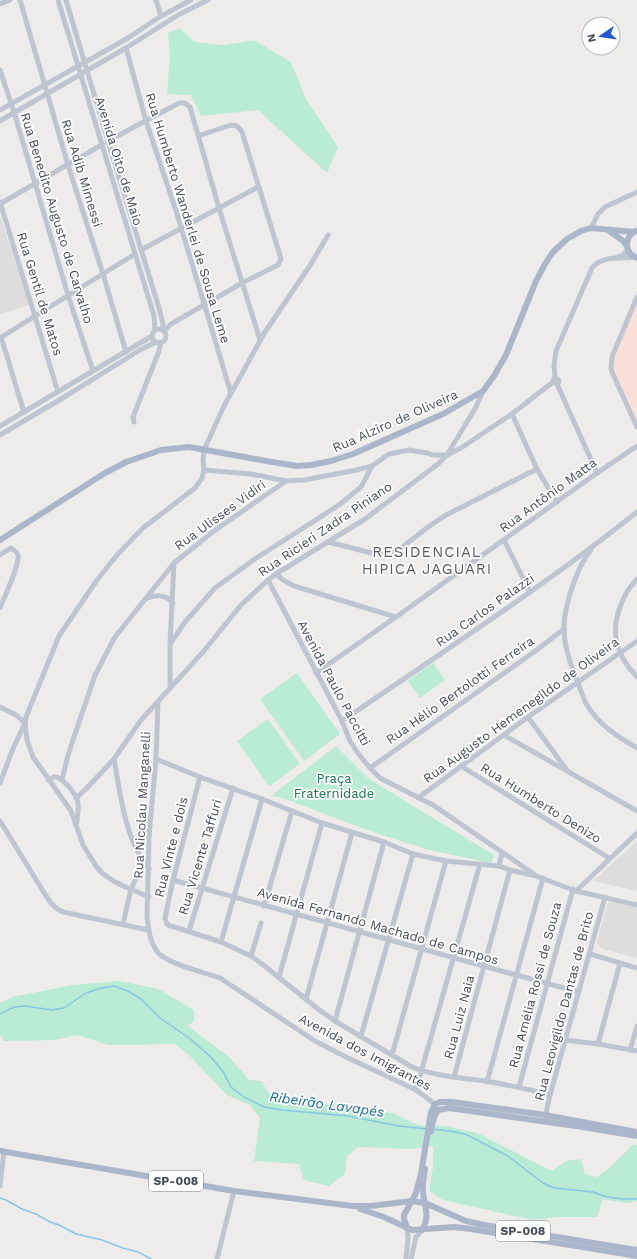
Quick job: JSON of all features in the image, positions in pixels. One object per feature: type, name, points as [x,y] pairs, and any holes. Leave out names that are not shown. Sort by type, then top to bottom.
[{"type":"main road","points":[[591,228],[635,231]]},
{"type":"main road","name":"Rua Alziro de Oliveira","points":[[0,540],[126,462],[161,450],[189,447],[297,466],[312,465],[331,462],[353,454],[443,414],[483,391],[506,355],[536,281],[545,264],[553,252],[567,239],[591,228]]},
{"type":"main road","points":[[608,230],[622,240],[631,254],[636,258]]},
{"type":"main road","points":[[627,247],[627,239],[635,231]]},
{"type":"main road","points":[[406,1228],[404,1215],[416,1193],[428,1135],[430,1112],[436,1107],[545,1118],[637,1132]]},
{"type":"main road","points":[[545,1118],[637,1136]]},
{"type":"main road","points":[[422,1230],[427,1215],[423,1184],[428,1135]]},
{"type":"main road","name":"SP-008","points":[[2,1151],[234,1191],[353,1206],[372,1206],[412,1201],[425,1203],[466,1220],[484,1225],[637,1250]]},
{"type":"main road","name":"SP-008","points":[[353,1206],[384,1217],[412,1230],[454,1227],[637,1256]]},
{"type":"street","points":[[0,4],[10,0]]},
{"type":"street","name":"Rua Adib Mimessi","points":[[20,0],[68,165],[126,352]]},
{"type":"street","name":"Avenida Oito de Maio","points":[[58,0],[154,316],[155,330]]},
{"type":"street","name":"Avenida Oito de Maio","points":[[66,0],[162,319],[163,330],[166,338],[158,342]]},
{"type":"street","points":[[156,0],[161,16]]},
{"type":"street","points":[[0,110],[128,38],[161,16],[191,0]]},
{"type":"street","points":[[0,120],[82,75],[178,15],[201,2],[208,0]]},
{"type":"street","name":"Rua Humberto Wanderlei de Sousa Leme","points":[[126,48],[146,121],[181,229],[231,394]]},
{"type":"street","name":"Rua Benedito Augusto de Carvalho","points":[[0,70],[14,112],[68,295],[93,371]]},
{"type":"street","points":[[108,141],[179,103],[185,103],[190,107],[219,208],[260,340]]},
{"type":"street","points":[[0,426],[152,336],[155,330],[163,330],[242,283],[278,265],[281,259],[242,132],[236,125],[231,125],[198,136]]},
{"type":"street","points":[[0,203],[103,144]]},
{"type":"street","points":[[141,250],[258,187]]},
{"type":"street","points":[[591,228],[598,214],[605,207],[637,192]]},
{"type":"street","name":"Rua Gentil de Matos","points":[[0,203],[58,392]]},
{"type":"street","points":[[0,783],[59,636],[97,580],[117,555],[143,528],[200,483],[204,470],[204,450],[224,406],[260,340],[311,264],[328,235]]},
{"type":"street","points":[[616,258],[623,254],[627,247]]},
{"type":"street","points":[[24,412],[0,337],[135,254]]},
{"type":"street","points":[[597,473],[555,381],[554,365],[556,351],[595,264],[600,261],[616,258],[636,258]]},
{"type":"street","points":[[637,297],[611,363],[612,372],[637,427]]},
{"type":"street","points":[[134,422],[132,417],[159,351],[158,342],[152,336]]},
{"type":"street","points":[[0,435],[140,350],[158,342]]},
{"type":"street","points":[[204,470],[251,474],[286,481],[304,480],[372,466],[390,454],[409,450],[433,455],[447,455],[461,448],[512,414],[555,381]]},
{"type":"street","name":"Rua Ricieri Zadra Piniano","points":[[76,798],[84,792],[114,759],[141,720],[203,652],[241,605],[268,580],[365,519],[438,464],[447,455],[476,407],[483,391]]},
{"type":"street","points":[[512,414],[537,469],[557,502]]},
{"type":"street","name":"Rua Antônio Matta","points":[[316,673],[637,446]]},
{"type":"street","points":[[170,644],[185,622],[215,588],[255,559],[340,505],[361,487],[372,466]]},
{"type":"street","points":[[328,542],[376,554],[392,554],[446,515],[537,469]]},
{"type":"street","name":"Rua Ulisses Vidiri","points":[[62,780],[68,755],[95,675],[115,637],[174,563],[214,531],[286,481]]},
{"type":"street","name":"Rua Carlos Palazzi","points":[[342,721],[530,592],[637,512]]},
{"type":"street","points":[[504,540],[530,592]]},
{"type":"street","points":[[596,544],[588,553],[576,577],[569,596],[564,629],[566,643],[587,705],[598,720],[612,732],[637,748]]},
{"type":"street","points":[[0,554],[11,548],[17,552],[18,557],[0,608]]},
{"type":"street","points":[[170,688],[170,644],[174,563]]},
{"type":"street","points":[[276,574],[294,586],[396,617]]},
{"type":"street","points":[[637,579],[631,584],[619,609],[616,628],[616,639],[620,652],[628,668],[637,677]]},
{"type":"street","name":"Avenida Paulo Paccitti","points":[[268,580],[342,721],[350,741],[370,768],[380,778],[432,805],[536,876]]},
{"type":"street","points":[[145,599],[163,596],[173,603]]},
{"type":"street","name":"Rua Hélio Bertolotti Ferreira","points":[[370,768],[534,652],[564,629]]},
{"type":"street","name":"Rua Augusto Hemenegildo de Oliveira","points":[[418,798],[528,717],[637,641]]},
{"type":"street","name":"Rua Nicolau Manganelli","points":[[158,703],[156,759],[149,836],[148,930],[156,951],[164,958],[220,978],[244,994]]},
{"type":"street","points":[[0,707],[16,715],[25,723],[27,740],[33,757],[71,811],[83,845],[96,866],[102,873],[112,880],[149,897]]},
{"type":"street","points":[[528,717],[567,771]]},
{"type":"street","points":[[504,735],[637,811]]},
{"type":"street","points":[[114,759],[119,790],[132,839],[138,853],[149,869]]},
{"type":"street","points":[[156,759],[200,777],[262,798],[322,823],[384,842],[413,854],[446,861],[500,866],[543,878],[574,890],[637,905]]},
{"type":"street","name":"Rua Humberto Denizo","points":[[461,766],[609,858]]},
{"type":"street","points":[[48,780],[54,777],[62,780],[66,783],[76,798],[78,805],[77,827]]},
{"type":"street","name":"Rua Vinte e dois","points":[[189,931],[171,926],[166,922],[165,918],[173,880],[200,777]]},
{"type":"street","name":"Rua Vicente Taffuri","points":[[189,931],[233,788]]},
{"type":"street","points":[[220,942],[262,798]]},
{"type":"street","points":[[71,811],[77,815]]},
{"type":"street","points":[[264,906],[292,811]]},
{"type":"street","points":[[0,821],[54,906],[63,912],[148,930]]},
{"type":"street","points":[[279,977],[322,823]]},
{"type":"street","points":[[306,999],[352,833]]},
{"type":"street","points":[[574,890],[637,833]]},
{"type":"street","points":[[335,1021],[384,842]]},
{"type":"street","points":[[500,866],[502,853]]},
{"type":"street","points":[[361,1036],[413,854]]},
{"type":"street","points":[[392,1055],[446,861]]},
{"type":"street","points":[[123,924],[131,889],[144,862]]},
{"type":"street","points":[[416,1090],[480,864]]},
{"type":"street","name":"Rua Luiz Naia","points":[[454,1077],[510,870]]},
{"type":"street","points":[[487,1082],[543,878]]},
{"type":"street","name":"Avenida Fernando Machado de Campos","points":[[173,880],[579,992]]},
{"type":"street","name":"Rua Amélia Rossi de Souza","points":[[519,1087],[574,890]]},
{"type":"street","name":"Rua Leovigildo Dantas de Brito","points":[[545,1118],[565,1040],[605,898]]},
{"type":"street","points":[[250,956],[261,923]]},
{"type":"street","points":[[189,931],[220,942],[250,956],[335,1021],[392,1055],[421,1070],[454,1077],[519,1087],[550,1095]]},
{"type":"street","points":[[590,954],[637,968]]},
{"type":"street","points":[[598,1044],[620,963]]},
{"type":"street","name":"Avenida dos Imigrantes","points":[[244,994],[315,1041],[416,1090],[436,1107]]},
{"type":"street","points":[[630,1050],[637,1026]]},
{"type":"street","points":[[565,1040],[637,1051]]},
{"type":"street","points":[[0,1186],[2,1151]]},
{"type":"street","points":[[217,1259],[234,1191]]},
{"type":"street","points":[[406,1228],[408,1238],[406,1259]]},
{"type":"street","points":[[412,1259],[416,1237],[422,1230]]},
{"type":"shaded area","points":[[0,217],[29,305],[0,314]]},
{"type":"shaded area","points":[[637,300],[637,422],[613,365]]},
{"type":"shaded area","points":[[637,841],[637,891],[593,881]]},
{"type":"shaded area","points":[[610,902],[637,907],[637,958],[602,949],[597,942],[607,905]]},
{"type":"green space","points":[[180,28],[194,42],[225,45],[254,40],[291,62],[306,99],[338,147],[327,173],[258,110],[201,116],[191,95],[167,94],[170,56],[168,33]]},
{"type":"green space","points":[[433,663],[445,680],[420,698],[408,681]]},
{"type":"green space","points":[[297,673],[340,734],[304,761],[260,699]]},
{"type":"green space","points":[[268,719],[300,764],[269,786],[237,741]]},
{"type":"green space","name":"Praça Fraternidade","points":[[336,746],[369,779],[494,855],[491,863],[429,850],[373,832],[280,797],[271,796]]},
{"type":"green space","points":[[120,981],[158,989],[194,1010],[194,1022],[187,1025],[230,1058],[249,1080],[261,1081],[268,1092],[307,1103],[332,1104],[393,1113],[418,1125],[445,1126],[477,1133],[552,1171],[566,1161],[581,1159],[585,1174],[597,1177],[609,1168],[634,1144],[637,1145],[637,1201],[626,1203],[603,1199],[597,1217],[560,1217],[533,1220],[443,1200],[429,1191],[433,1167],[433,1146],[410,1149],[358,1147],[347,1156],[345,1174],[329,1186],[304,1180],[299,1164],[254,1161],[260,1118],[250,1105],[227,1095],[191,1057],[175,1044],[109,1045],[77,1035],[54,1040],[4,1041],[0,1035],[0,1003],[12,997],[73,985]]},
{"type":"waterway","name":"Ribeirão Lavapés","points":[[0,1014],[14,1007],[25,1006],[52,1010],[64,1008],[86,993],[101,988],[114,986],[128,991],[141,999],[160,1018],[189,1038],[211,1057],[224,1073],[231,1087],[244,1097],[264,1107],[348,1116],[399,1126],[427,1129]]},
{"type":"waterway","name":"Ribeirão Lavapés","points":[[432,1129],[465,1134],[508,1156],[543,1183],[554,1188],[593,1192],[607,1197],[637,1199]]},
{"type":"waterway","points":[[0,1198],[76,1234],[102,1240],[138,1252],[151,1259]]},
{"type":"district","name":"RESIDENCIAL HIPICA JAGUARI","points":[[427,560]]}]
